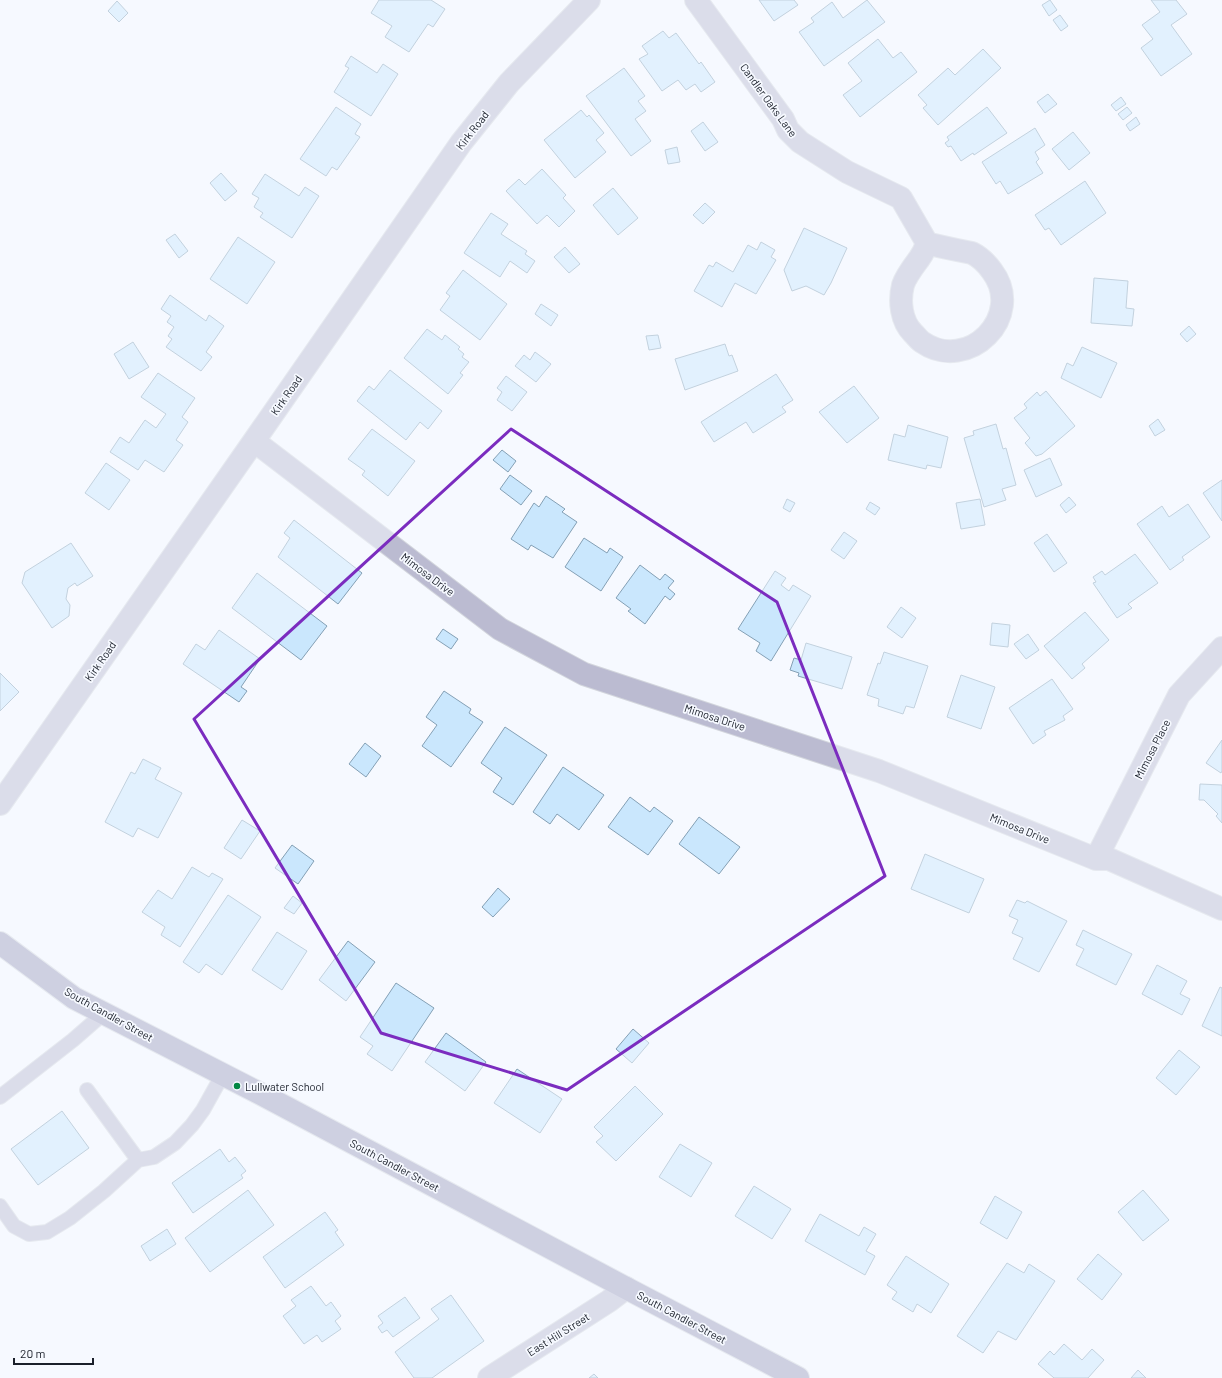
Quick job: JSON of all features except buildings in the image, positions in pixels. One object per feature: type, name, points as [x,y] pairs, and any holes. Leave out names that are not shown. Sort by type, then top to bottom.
[{"type":"main road","name":"South Candler Street","points":[[0,943],[74,998],[223,1074],[798,1378]]},
{"type":"street","name":"Kirk Road","points":[[0,804],[461,143],[509,83],[589,0]]},
{"type":"street","name":"Candler Oaks Lane","points":[[696,0],[783,119],[788,130],[800,142],[847,172],[901,198],[927,243]]},
{"type":"street","points":[[927,243],[972,253],[986,263],[996,276],[1002,293],[1002,310],[996,326],[984,339],[970,348],[953,351],[936,349],[922,342],[911,330],[903,316],[901,300],[903,284],[920,258],[927,243]]},
{"type":"street","name":"Mimosa Drive","points":[[254,441],[500,629],[584,674],[879,771],[1096,859],[1110,859],[1222,909]]},
{"type":"street","name":"Mimosa Place","points":[[1096,859],[1179,694],[1222,648]]},
{"type":"street","name":"East Hill Street","points":[[489,1378],[609,1302],[626,1288]]},
{"type":"lane","points":[[0,1097],[73,1040],[104,1013]]},
{"type":"lane","points":[[0,1206],[14,1226],[29,1234],[47,1232],[70,1218],[104,1191],[138,1160],[154,1157],[175,1143],[192,1125],[203,1110],[223,1074]]},
{"type":"lane","points":[[87,1090],[138,1160]]},
{"type":"highlighted area","points":[[511,429],[777,602],[885,876],[567,1090],[381,1033],[194,719]]},
{"type":"place","name":"Lullwater School","points":[[237,1086]]}]
